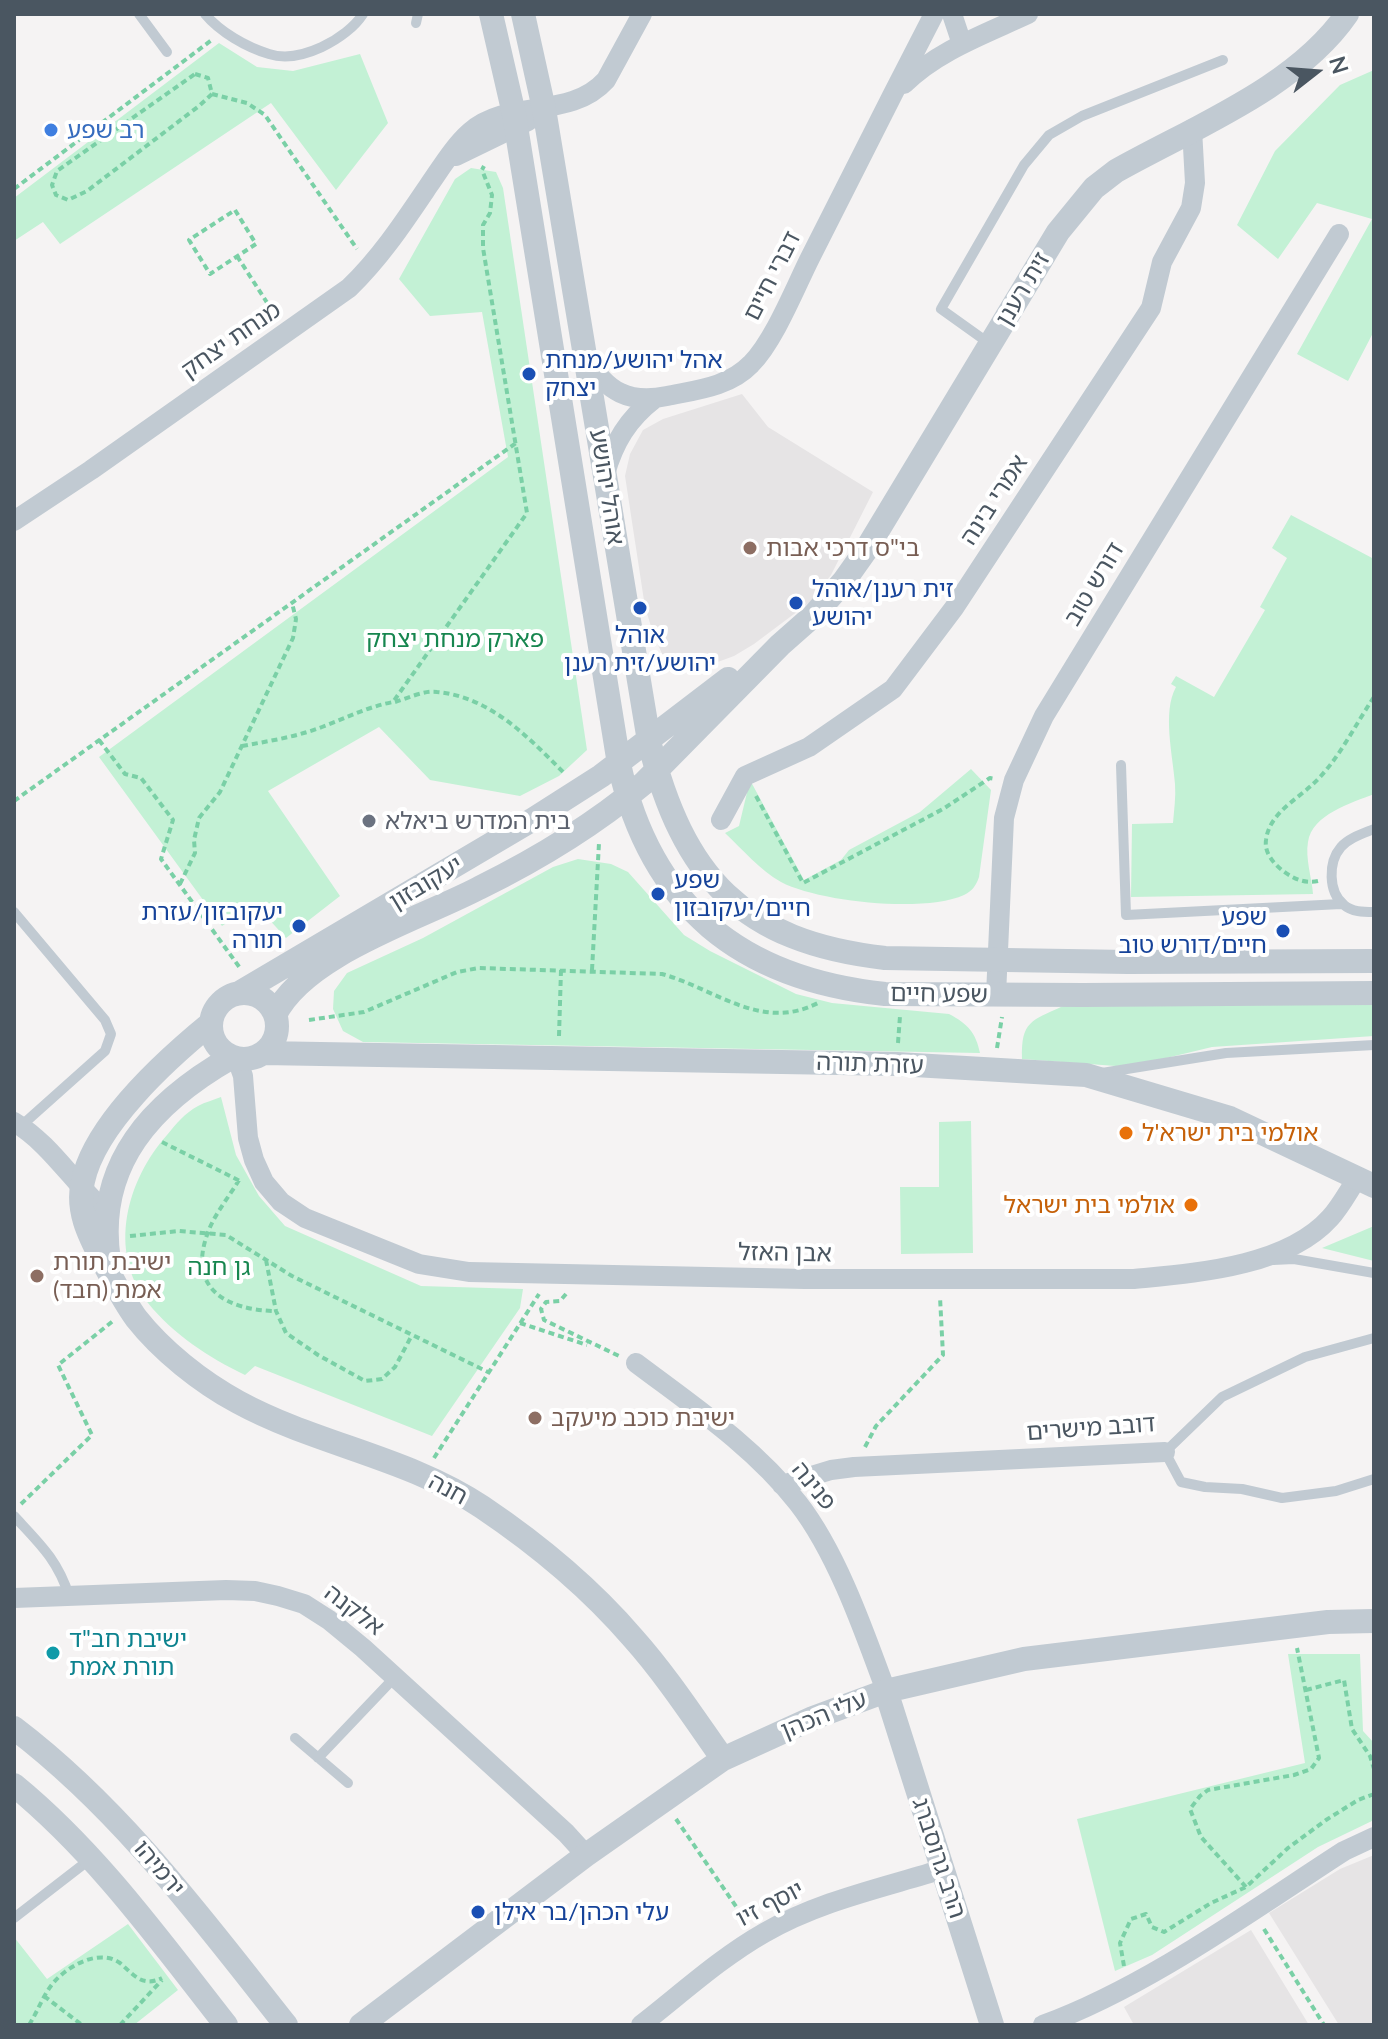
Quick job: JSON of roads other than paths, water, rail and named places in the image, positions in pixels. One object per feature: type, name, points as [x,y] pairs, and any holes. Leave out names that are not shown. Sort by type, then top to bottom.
[{"type":"street","name":"אוהל יהושע","points":[[491,14],[516,121],[619,764]]},
{"type":"street","name":"אוהל יהושע","points":[[523,14],[544,109],[649,741],[657,771]]},
{"type":"street","name":"מנחת יצחק","points":[[14,521],[349,288],[370,268],[468,133],[481,124],[516,121],[544,109],[575,102],[598,88],[606,80],[642,14]]},
{"type":"street","name":"דברי חיים","points":[[585,353],[599,377],[619,394],[633,399],[654,399],[716,385],[733,378],[751,364],[763,349],[792,295],[934,14]]},
{"type":"street","points":[[952,14],[962,44]]},
{"type":"street","name":"דברי חיים","points":[[882,116],[904,84],[922,66],[1028,14]]},
{"type":"street","name":"זית רענן","points":[[657,771],[693,730],[814,615],[844,581],[866,550],[1058,232],[1094,188],[1116,171],[1272,84],[1333,33],[1347,14]]},
{"type":"street","name":"אמרי בינה","points":[[721,820],[745,776],[809,747],[893,689],[954,608],[1151,308],[1162,262],[1191,208],[1195,183],[1192,129]]},
{"type":"street","name":"דורש טוב","points":[[1000,995],[997,960],[1004,818],[1014,780],[1044,716],[1339,234]]},
{"type":"street","points":[[605,475],[624,428],[654,399]]},
{"type":"street","name":"זית רענן","points":[[649,741],[706,695],[780,645]]},
{"type":"street","name":"יעקובזון","points":[[243,985],[532,820],[649,741]]},
{"type":"street","name":"שפע חיים","points":[[619,764],[626,798],[641,836],[678,895],[716,933],[737,948],[806,979],[845,988],[901,994],[1374,993]]},
{"type":"street","name":"יעקובזון","points":[[275,1018],[284,998],[326,963],[481,887],[553,846],[626,798],[657,771]]},
{"type":"street","name":"שפע חיים","points":[[657,771],[671,814],[684,841],[730,899],[767,925],[793,938],[849,954],[885,958],[997,960],[1374,961]]},
{"type":"street","points":[[243,985],[261,998],[275,1018],[273,1041],[248,1056],[216,1044],[211,1023],[220,1003],[243,985]]},
{"type":"street","name":"עזרת תורה","points":[[275,1018],[310,1044],[345,1056]]},
{"type":"street","name":"חנה","points":[[211,1023],[183,1045],[127,1103],[100,1141],[83,1180],[81,1208],[87,1233],[125,1300],[171,1353],[237,1402],[303,1432],[406,1466],[481,1507],[535,1546],[594,1597],[633,1638],[723,1759]]},
{"type":"street","name":"עזרת תורה","points":[[248,1056],[897,1064],[1086,1075],[1230,1118],[1366,1181]]},
{"type":"street","name":"חנה","points":[[125,1300],[110,1269],[105,1239],[110,1189],[125,1156],[176,1093],[248,1056]]},
{"type":"street","name":"אבן האזל","points":[[248,1056],[243,1076],[254,1160],[264,1182],[281,1202],[305,1218],[419,1264],[469,1272],[939,1279],[1134,1279],[1180,1275],[1283,1252],[1330,1219],[1366,1181]]},
{"type":"street","points":[[17,1124],[49,1149],[82,1191],[106,1212]]},
{"type":"street","name":"פנינה","points":[[636,1363],[735,1438],[782,1485],[819,1533],[836,1566],[886,1691]]},
{"type":"street","name":"דובב מישרים","points":[[782,1485],[831,1470],[854,1467],[1165,1452]]},
{"type":"street","name":"אלקנה","points":[[14,1598],[226,1590],[255,1591],[304,1604],[329,1620],[395,1677],[566,1833],[586,1855]]},
{"type":"street","name":"עלי הכהן","points":[[361,2025],[586,1855],[723,1759],[800,1723],[886,1691],[1024,1659],[1292,1626],[1374,1621]]},
{"type":"street","name":"הרב גרוסברג","points":[[886,1691],[992,2025]]},
{"type":"street","name":"ירמיהו","points":[[14,1728],[65,1769],[140,1843],[286,2025]]},
{"type":"street","name":"ירמיהו","points":[[14,1785],[91,1858],[226,2025]]},
{"type":"street","points":[[1043,2025],[1130,1985],[1344,1851],[1374,1837]]},
{"type":"street","name":"יוסף זיו","points":[[641,2025],[757,1937],[831,1902],[943,1869]]},
{"type":"lane","points":[[139,14],[167,52]]},
{"type":"lane","points":[[205,14],[225,31],[271,56],[299,54],[330,44],[355,27],[363,14]]},
{"type":"lane","points":[[990,344],[941,309],[1024,165],[1049,135],[1082,116],[1223,60]]},
{"type":"lane","points":[[1121,765],[1126,915],[1341,904],[1355,911],[1374,912]]},
{"type":"lane","points":[[1341,904],[1332,878],[1332,862],[1339,849],[1351,839],[1374,829]]},
{"type":"lane","points":[[14,912],[105,1020],[111,1034],[105,1051],[17,1124]]},
{"type":"lane","points":[[1086,1075],[1226,1053],[1374,1045]]},
{"type":"lane","points":[[1251,1260],[1294,1259],[1374,1273]]},
{"type":"lane","name":"דובב מישרים","points":[[1165,1452],[1222,1397],[1305,1357],[1374,1338]]},
{"type":"lane","points":[[1165,1452],[1181,1482],[1242,1489],[1282,1498],[1336,1491],[1374,1479]]},
{"type":"lane","points":[[14,1513],[53,1558],[69,1596]]},
{"type":"lane","points":[[318,1758],[395,1677]]},
{"type":"lane","points":[[295,1738],[348,1783]]},
{"type":"lane","points":[[14,1918],[91,1858]]},
{"type":"place","name":"רב שפע","points":[[51,130]]},
{"type":"place","name":"אהל יהושע/מנחת יצחק","points":[[529,374]]},
{"type":"place","name":"בי\"ס דרכי אבות","points":[[750,548]]},
{"type":"place","name":"זית רענן/אוהל יהושע","points":[[796,603]]},
{"type":"place","name":"אוהל יהושע/זית רענן","points":[[640,608]]},
{"type":"place","name":"בית המדרש ביאלא","points":[[369,821]]},
{"type":"place","name":"שפע חיים/יעקובזון","points":[[658,894]]},
{"type":"place","name":"יעקובזון/עזרת תורה","points":[[299,926]]},
{"type":"place","name":"שפע חיים/דורש טוב","points":[[1283,931]]},
{"type":"place","name":"אולמי בית ישרא'ל","points":[[1126,1133]]},
{"type":"place","name":"אולמי בית ישראל","points":[[1191,1205]]},
{"type":"place","name":"ישיבת תורת אמת (חבד)","points":[[37,1276]]},
{"type":"place","name":"ישיבת כוכב מיעקב","points":[[535,1418]]},
{"type":"place","name":"ישיבת חב\"ד תורת אמת","points":[[53,1653]]},
{"type":"place","name":"עלי הכהן/בר אילן","points":[[478,1912]]},
{"type":"park label","name":"פארק מנחת יצחק","points":[[455,639]]},
{"type":"park label","name":"גן חנה","points":[[219,1267]]}]
